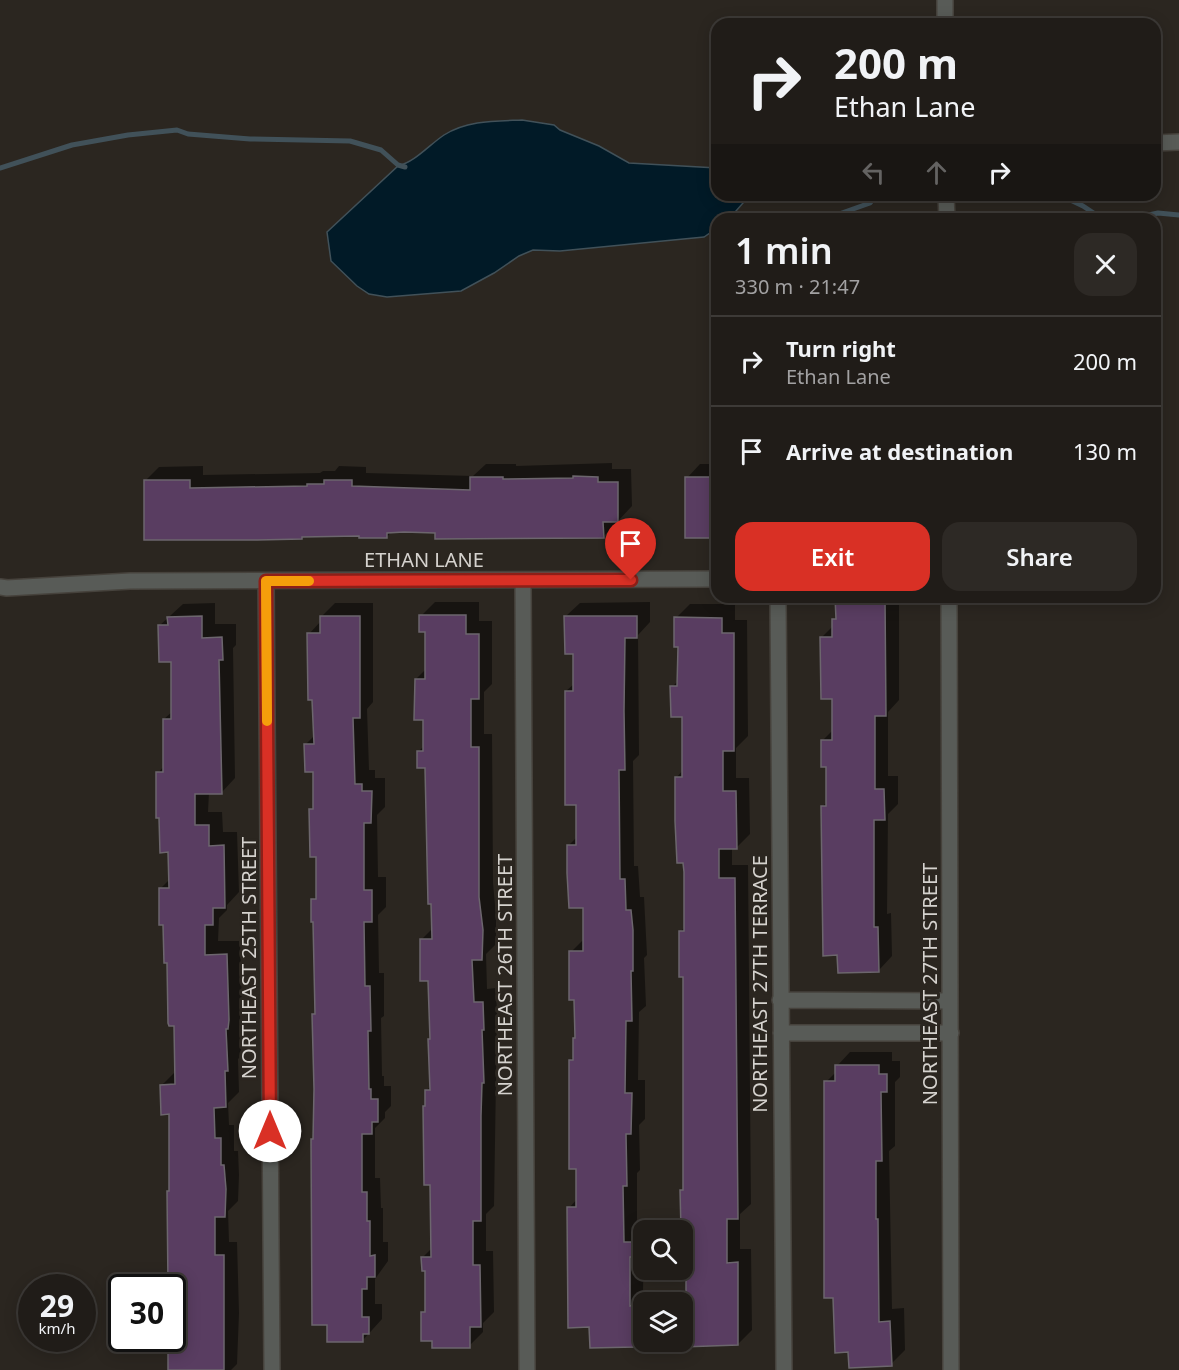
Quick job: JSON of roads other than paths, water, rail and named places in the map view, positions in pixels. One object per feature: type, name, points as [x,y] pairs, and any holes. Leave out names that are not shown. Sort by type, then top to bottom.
[{"type":"street","points":[[945,0],[945,18]]},
{"type":"street","points":[[1161,143],[1179,142]]},
{"type":"street","name":"ETHAN LANE","points":[[0,587],[130,581],[711,579]]},
{"type":"street","name":"NORTHEAST 26TH STREET","points":[[523,580],[527,1370]]},
{"type":"street","name":"NORTHEAST 25TH STREET","points":[[266,581],[272,1370]]},
{"type":"street","name":"NORTHEAST 27TH TERRACE","points":[[778,603],[784,1370]]},
{"type":"street","name":"NORTHEAST 27TH STREET","points":[[949,603],[951,1370]]},
{"type":"street","points":[[780,1000],[950,1001]]},
{"type":"street","points":[[781,1033],[951,1033]]},
{"type":"water","points":[[522,120],[554,125],[629,163],[711,168],[711,201],[745,201],[734,213],[711,213],[711,232],[704,237],[560,251],[533,250],[461,291],[387,297],[369,294],[357,286],[331,261],[327,232],[398,166],[416,157],[444,135],[462,126]]},
{"type":"waterway","points":[[0,168],[72,145],[128,135],[177,130],[188,134],[250,139],[350,141],[381,150],[398,165],[405,167]]},
{"type":"waterway","points":[[842,213],[872,201]]},
{"type":"waterway","points":[[1073,201],[1094,213]]},
{"type":"waterway","points":[[1161,213],[1179,215]]}]
